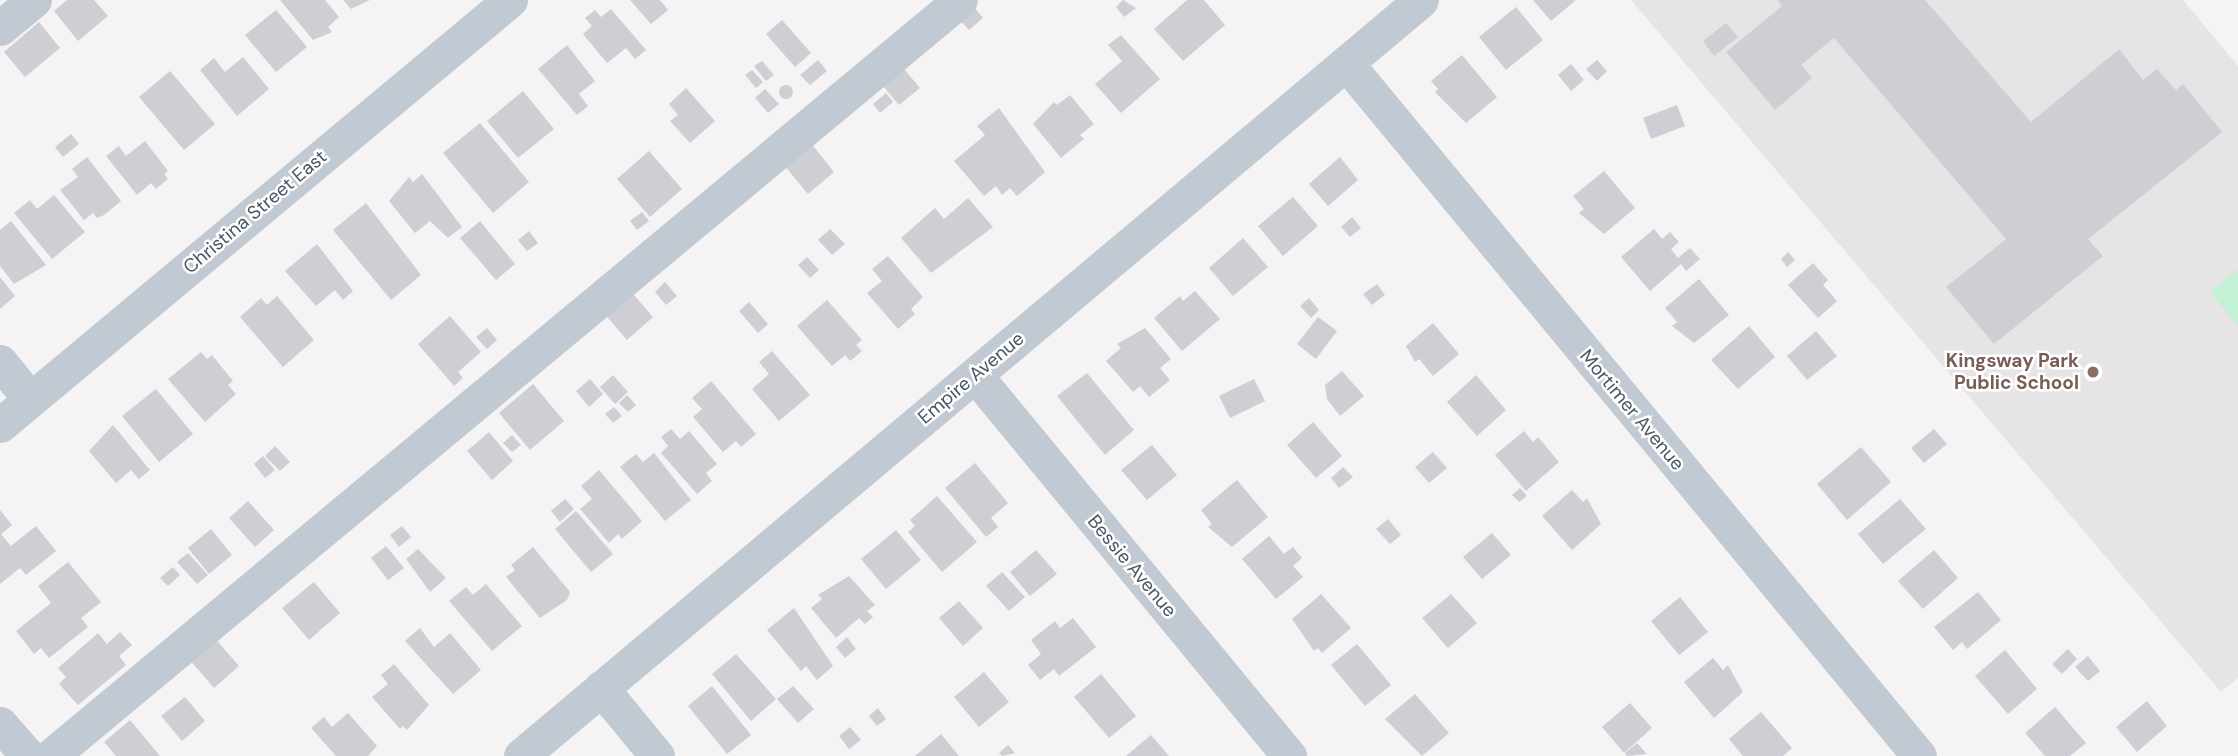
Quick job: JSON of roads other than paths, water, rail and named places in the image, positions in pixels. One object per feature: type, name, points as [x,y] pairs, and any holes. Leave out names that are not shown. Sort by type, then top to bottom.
[{"type":"street","points":[[0,28],[34,0]]},
{"type":"street","name":"Christina Street East","points":[[0,425],[510,0]]},
{"type":"street","points":[[51,756],[960,0]]},
{"type":"street","name":"Empire Avenue","points":[[521,756],[1421,0]]},
{"type":"street","name":"Mortimer Avenue","points":[[1346,63],[1919,756]]},
{"type":"street","points":[[0,362],[30,399]]},
{"type":"street","name":"Bessie Avenue","points":[[975,375],[1289,756]]},
{"type":"street","points":[[601,688],[657,756]]},
{"type":"street","points":[[0,724],[27,756]]},
{"type":"place","name":"Kingsway Park Public School","points":[[2093,372]]}]
